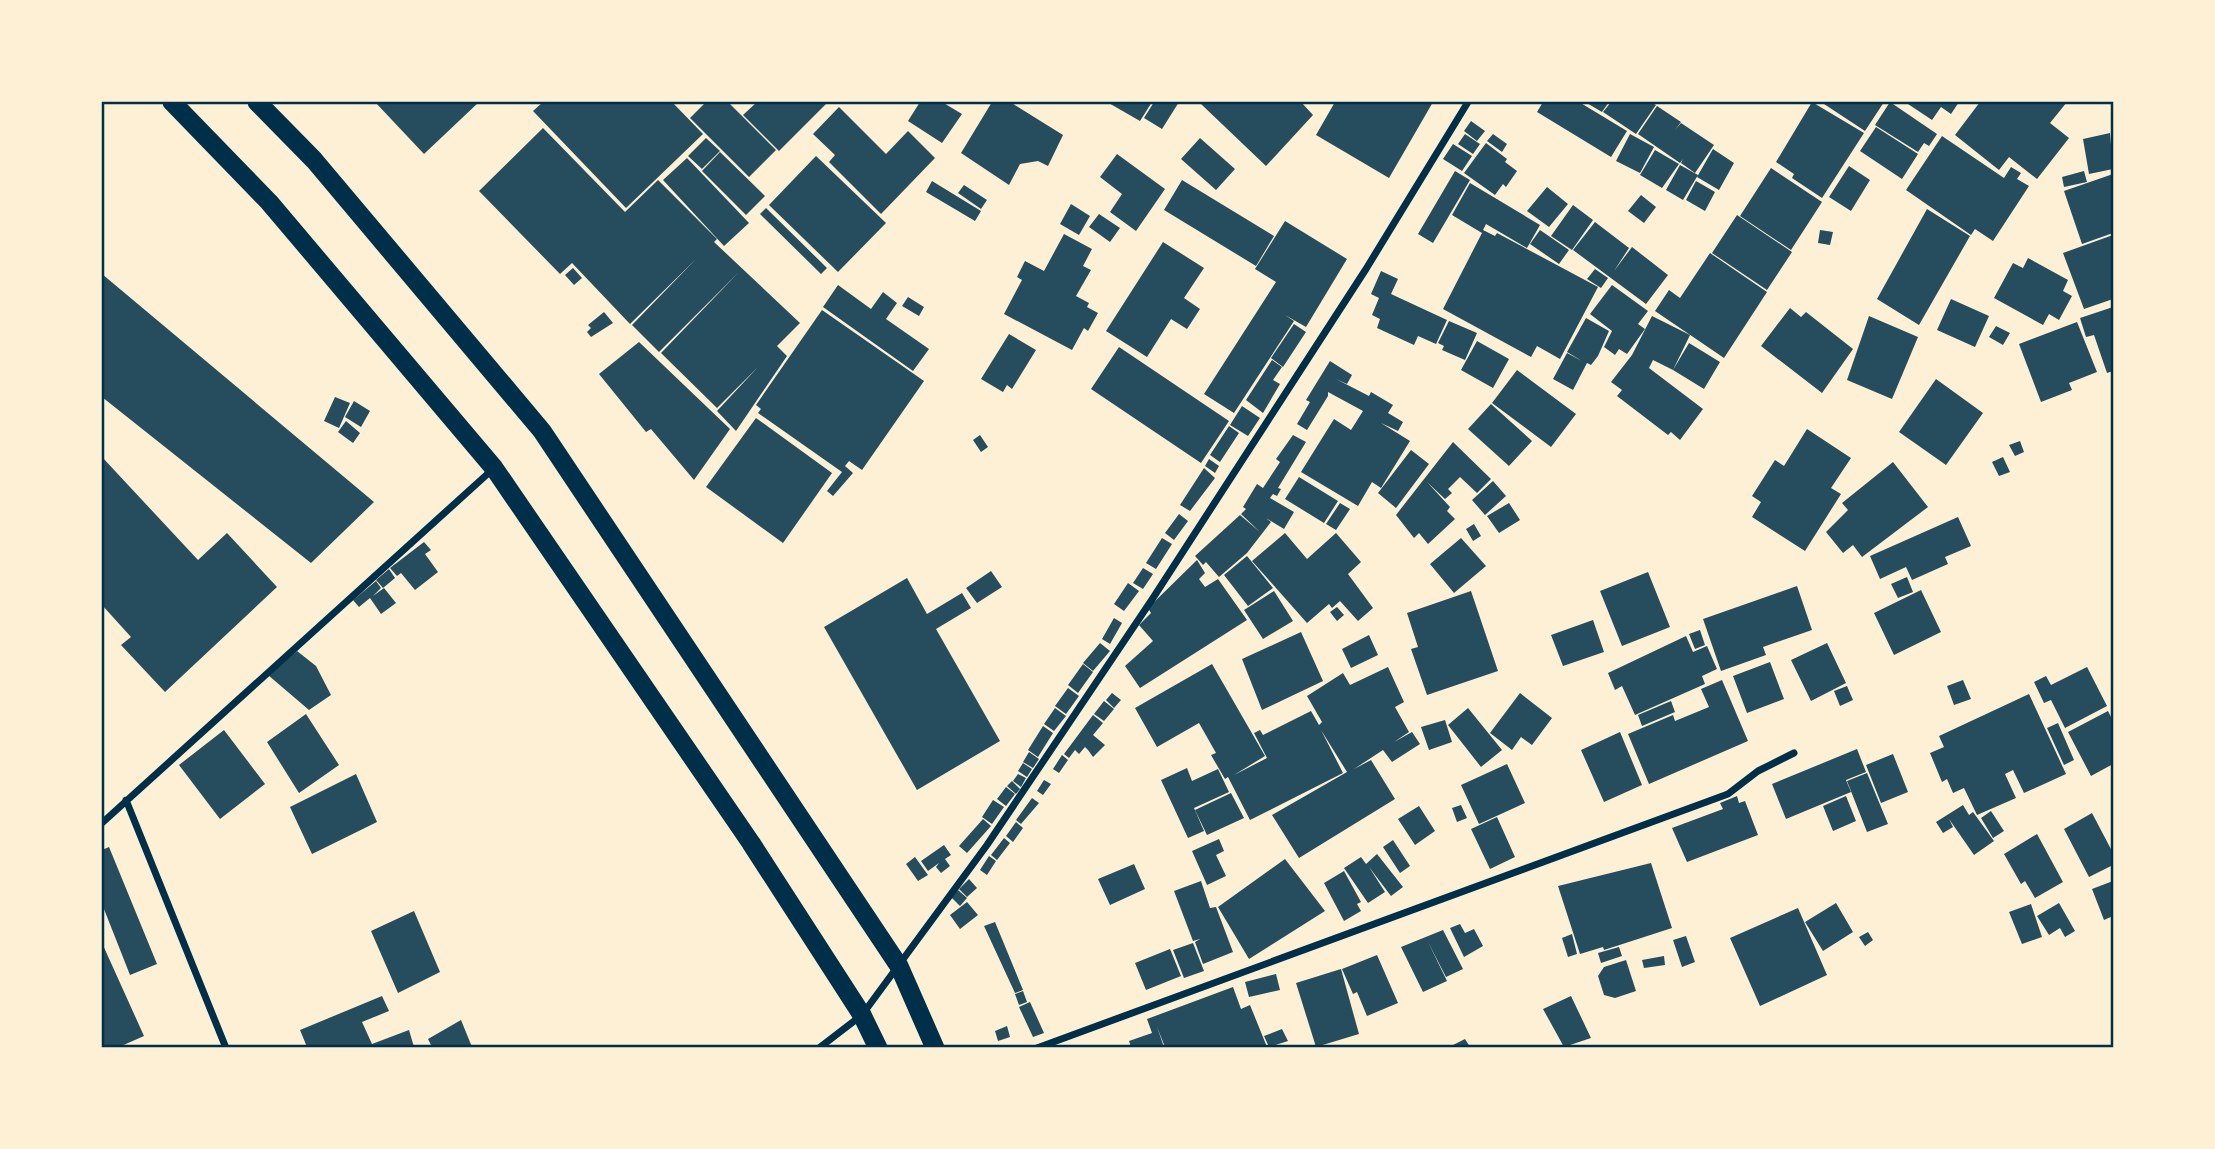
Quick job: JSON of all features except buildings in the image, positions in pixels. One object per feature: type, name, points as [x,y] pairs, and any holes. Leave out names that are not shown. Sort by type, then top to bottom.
[{"type":"highway","points":[[172,102],[269,202],[494,468],[751,843],[862,1015],[878,1048]]},
{"type":"highway","points":[[257,102],[314,160],[542,431],[899,965],[935,1048]]},
{"type":"street","points":[[820,1048],[862,1015],[987,845],[1153,598],[1401,215],[1468,102]]},
{"type":"street","points":[[102,822],[494,468]]},
{"type":"street","points":[[1037,1048],[1728,794],[1758,771],[1794,753]]},
{"type":"street","points":[[126,800],[226,1048]]}]
